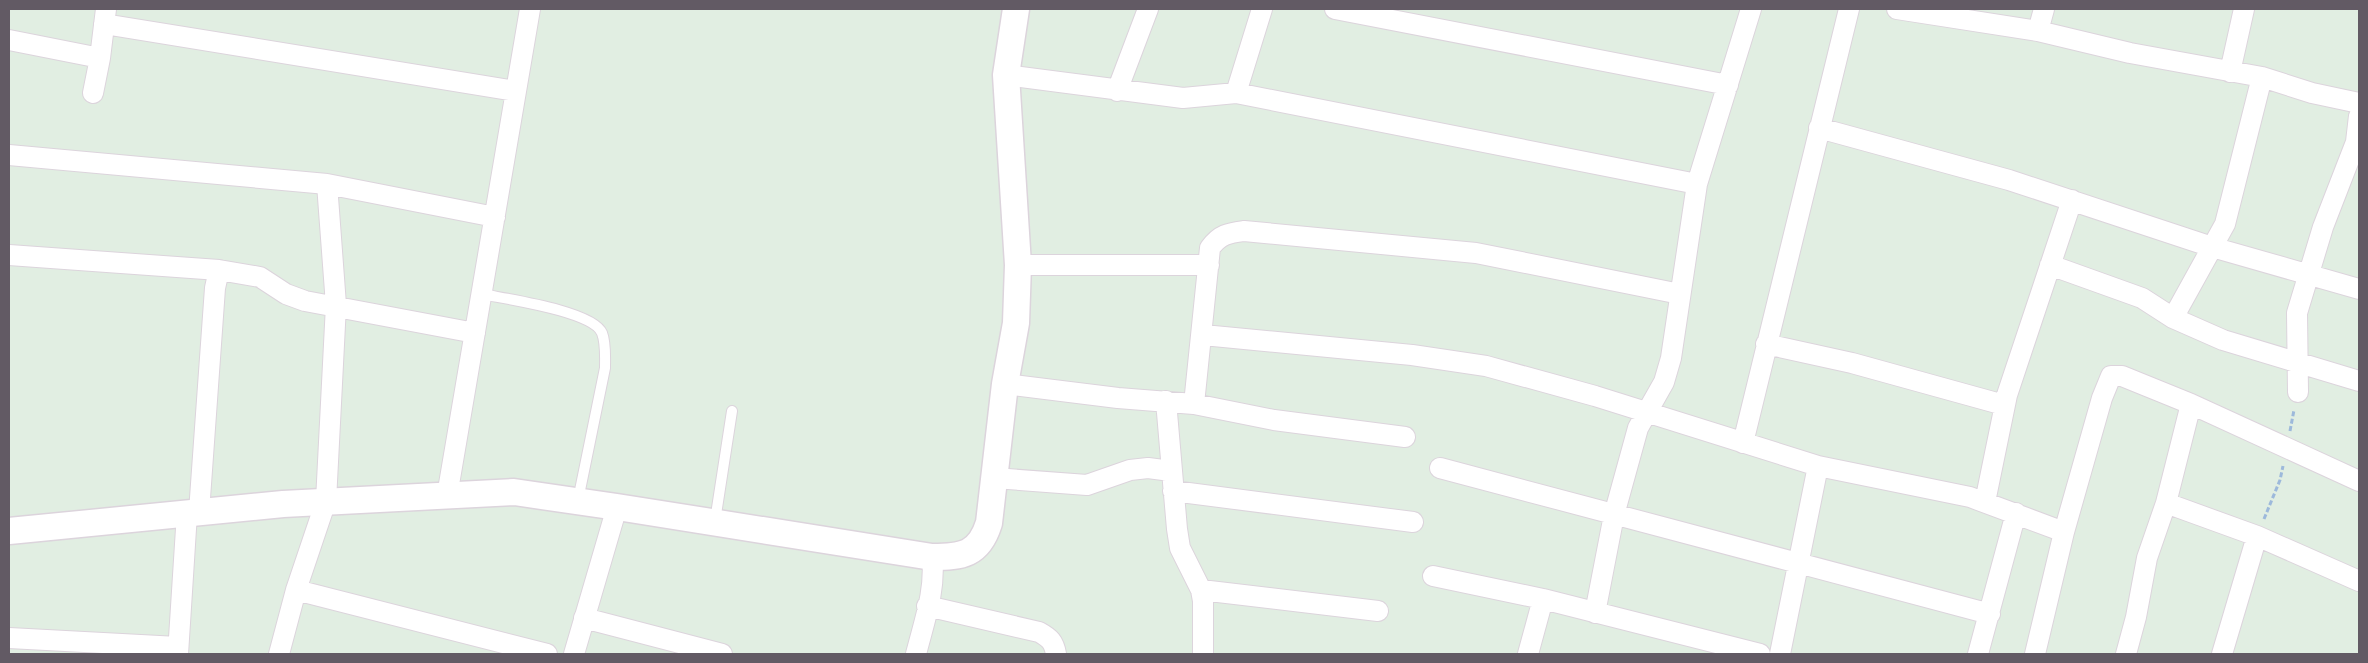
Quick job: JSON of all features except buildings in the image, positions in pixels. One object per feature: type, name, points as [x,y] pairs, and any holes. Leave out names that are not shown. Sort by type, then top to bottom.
[{"type":"street","points":[[447,496],[530,9]]},
{"type":"street","points":[[9,531],[326,502],[514,492],[617,506],[932,557],[957,557],[966,554],[985,537],[989,523],[1004,384],[1016,323],[1018,265],[1006,75],[1016,9]]},
{"type":"street","points":[[1117,91],[1148,9]]},
{"type":"street","points":[[1236,93],[1262,9]]},
{"type":"street","points":[[1335,9],[1386,14],[1728,85]]},
{"type":"street","points":[[1596,613],[1614,515],[1638,428],[1664,382],[1671,358],[1697,184],[1752,9]]},
{"type":"street","points":[[1743,443],[1849,9]]},
{"type":"street","points":[[1897,9],[2038,31],[2130,53],[2262,77],[2312,93],[2359,103]]},
{"type":"street","points":[[2038,31],[2044,9]]},
{"type":"street","points":[[2230,72],[2244,9]]},
{"type":"street","points":[[93,93],[100,58],[105,16],[516,91]]},
{"type":"street","points":[[9,40],[100,58]]},
{"type":"street","points":[[1006,75],[1117,91],[1183,98],[1236,93],[1697,184]]},
{"type":"street","points":[[2173,318],[2225,224],[2262,77]]},
{"type":"street","points":[[2298,392],[2297,313],[2323,227],[2356,142],[2359,116]]},
{"type":"street","points":[[1819,128],[2009,180],[2212,247],[2359,289]]},
{"type":"street","points":[[9,155],[327,184],[495,217]]},
{"type":"street","points":[[279,654],[296,590],[326,502],[336,306],[327,184]]},
{"type":"street","points":[[1985,502],[2004,405],[2072,200]]},
{"type":"street","points":[[1194,404],[1203,335],[1210,248],[1216,239],[1224,234],[1244,231],[1476,253],[1680,294]]},
{"type":"street","points":[[9,255],[219,270],[260,277],[286,294],[305,301],[475,333]]},
{"type":"street","points":[[1018,265],[1209,265]]},
{"type":"street","points":[[2050,265],[2142,298],[2173,318],[2223,340],[2359,381]]},
{"type":"street","points":[[9,638],[178,650],[215,288],[219,270]]},
{"type":"street","points":[[1203,335],[1448,359],[1486,366],[1595,396],[1818,466],[1985,502],[2064,532]]},
{"type":"street","points":[[1766,344],[1852,363],[2004,405]]},
{"type":"street","points":[[2035,654],[2064,532],[2102,398],[2112,376],[2122,376],[2191,404],[2359,481]]},
{"type":"street","points":[[1004,384],[1118,398],[1194,404],[1274,420],[1405,437]]},
{"type":"street","points":[[1166,401],[1172,481],[1180,548],[1200,590],[1203,601],[1203,654]]},
{"type":"street","points":[[2126,654],[2136,617],[2147,558],[2166,503],[2191,404]]},
{"type":"street","points":[[1780,654],[1818,466]]},
{"type":"street","points":[[994,478],[1087,485],[1130,470],[1148,468],[1172,481],[1413,522]]},
{"type":"street","points":[[1440,468],[1990,614]]},
{"type":"street","points":[[2166,503],[2257,536],[2359,581]]},
{"type":"street","points":[[574,654],[617,506]]},
{"type":"street","points":[[1978,654],[2016,513]]},
{"type":"street","points":[[2222,654],[2257,536]]},
{"type":"street","points":[[916,654],[934,577],[932,557]]},
{"type":"street","points":[[1433,576],[1543,599],[1760,654]]},
{"type":"street","points":[[296,590],[546,654]]},
{"type":"street","points":[[1200,590],[1378,611]]},
{"type":"street","points":[[1528,654],[1543,599]]},
{"type":"street","points":[[928,606],[1038,632],[1048,637],[1054,644],[1056,654]]},
{"type":"street","points":[[584,618],[722,654]]},
{"type":"lane","points":[[482,294],[575,314],[593,322],[602,332],[605,368],[578,501]]},
{"type":"lane","points":[[714,522],[732,411]]}]
